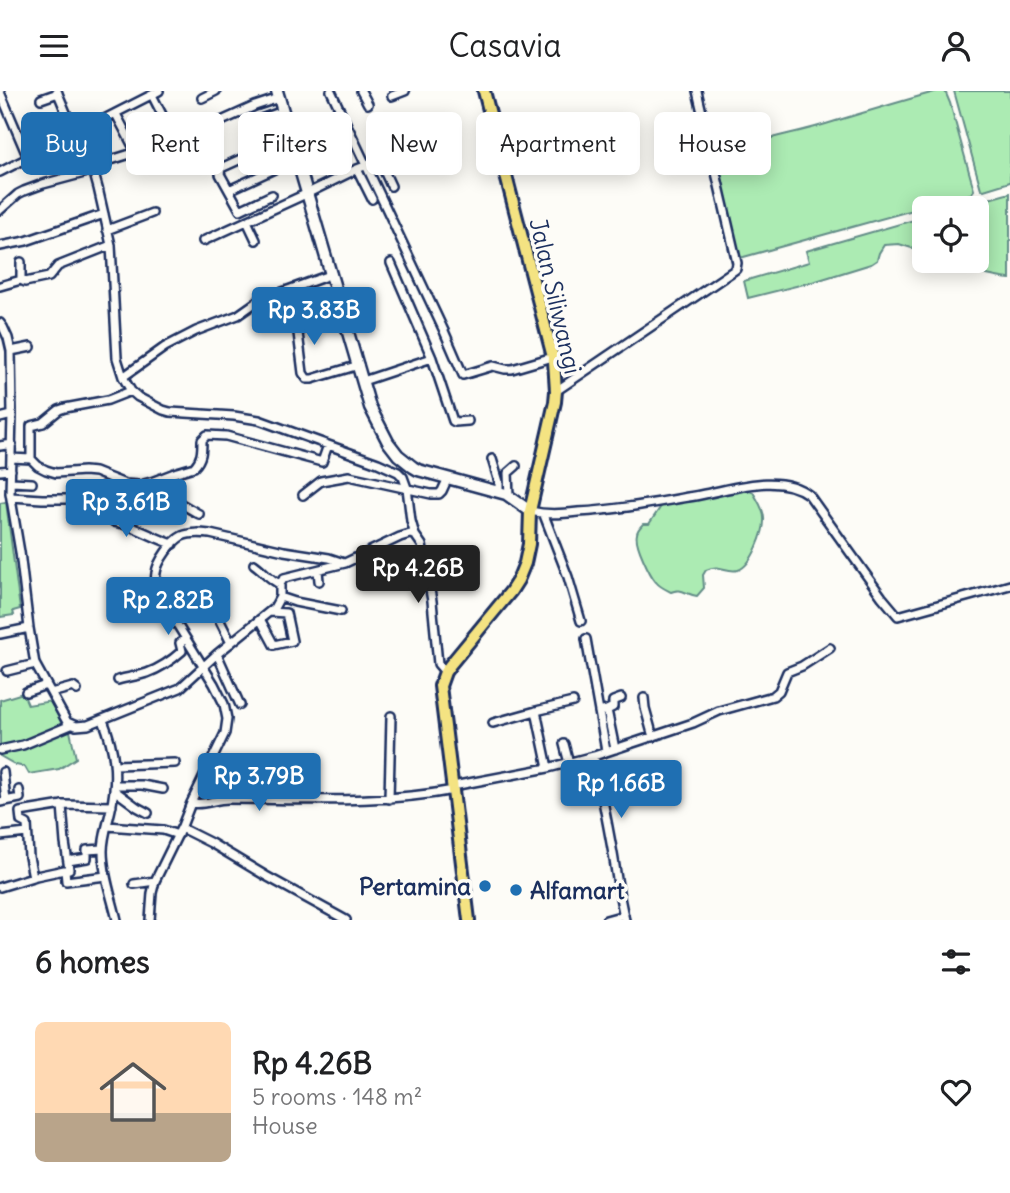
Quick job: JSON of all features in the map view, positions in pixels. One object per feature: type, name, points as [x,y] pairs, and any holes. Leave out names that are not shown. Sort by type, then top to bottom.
[{"type":"main road","name":"Jalan Siliwangi","points":[[441,668],[506,597],[518,580],[525,563],[530,511],[556,391],[553,357],[484,91]]},
{"type":"main road","points":[[278,95],[283,111]]},
{"type":"main road","points":[[303,175],[370,407],[388,442],[398,455],[418,470],[504,494],[530,511]]},
{"type":"main road","points":[[441,668],[440,685],[469,920]]},
{"type":"street","points":[[202,98],[216,91]]},
{"type":"street","points":[[203,241],[366,166],[331,91]]},
{"type":"street","points":[[361,91],[368,104]]},
{"type":"street","points":[[392,96],[405,91]]},
{"type":"street","points":[[556,391],[736,269],[737,263],[697,91]]},
{"type":"street","points":[[0,92],[21,142]]},
{"type":"street","points":[[41,99],[57,92],[66,112]]},
{"type":"street","points":[[112,116],[155,93],[163,112]]},
{"type":"street","points":[[224,120],[278,95]]},
{"type":"street","points":[[116,114],[126,133]]},
{"type":"street","points":[[238,160],[221,168],[220,174],[236,212],[272,195]]},
{"type":"street","points":[[0,172],[21,162]]},
{"type":"street","points":[[357,169],[372,199]]},
{"type":"street","points":[[0,210],[24,191],[77,175]]},
{"type":"street","points":[[94,175],[111,245],[117,358],[131,391],[163,410],[258,420],[392,468],[404,477],[411,521],[415,535],[422,545],[441,668]]},
{"type":"street","points":[[229,190],[261,175]]},
{"type":"street","points":[[370,175],[463,375],[493,366],[512,369],[553,357]]},
{"type":"street","points":[[386,175],[391,186]]},
{"type":"street","points":[[107,230],[152,213]]},
{"type":"street","points":[[0,246],[26,241],[104,214]]},
{"type":"street","points":[[247,221],[256,240]]},
{"type":"street","points":[[0,286],[21,279],[25,282],[49,277],[58,266],[111,245]]},
{"type":"street","points":[[20,262],[21,279]]},
{"type":"street","points":[[391,263],[432,358],[453,421],[468,421]]},
{"type":"street","points":[[123,377],[165,347],[186,336],[238,315],[258,301],[332,274]]},
{"type":"street","points":[[288,290],[298,333],[303,373],[307,379],[359,365]]},
{"type":"street","points":[[0,324],[8,338],[10,351],[4,416],[12,444],[11,496],[29,628],[36,664],[71,725]]},
{"type":"street","points":[[10,351],[31,347]]},
{"type":"street","points":[[363,381],[432,358]]},
{"type":"street","points":[[31,459],[31,426],[43,422],[59,410],[107,400],[131,391]]},
{"type":"street","points":[[11,458],[31,459],[38,466],[56,473],[95,472],[125,484],[140,485],[194,467],[202,456],[202,440],[211,434],[321,462],[327,479]]},
{"type":"street","points":[[0,446],[12,444]]},
{"type":"street","points":[[321,462],[328,445]]},
{"type":"street","points":[[492,459],[504,494]]},
{"type":"street","points":[[504,494],[508,473],[516,466]]},
{"type":"street","points":[[0,471],[11,470]]},
{"type":"street","points":[[303,495],[317,482],[349,476],[439,494],[448,478]]},
{"type":"street","points":[[156,481],[158,494],[169,496],[199,514]]},
{"type":"street","points":[[11,482],[32,483]]},
{"type":"street","points":[[530,511],[544,515],[633,507],[757,484],[790,485],[809,495],[898,616],[1010,585]]},
{"type":"street","points":[[11,496],[98,499],[107,504],[108,514],[114,522],[125,523],[173,544]]},
{"type":"street","points":[[544,515],[568,577],[581,621]]},
{"type":"street","points":[[150,920],[155,881],[225,733],[227,719],[224,704],[200,671],[186,639],[162,600],[155,573],[159,564],[173,544],[183,536],[198,533],[345,563]]},
{"type":"street","points":[[0,750],[23,745],[71,725],[88,725],[103,720],[180,688],[274,608],[280,597],[280,585],[284,578],[345,563],[400,537],[415,535]]},
{"type":"street","points":[[254,565],[280,585]]},
{"type":"street","points":[[318,570],[319,581]]},
{"type":"street","points":[[280,597],[341,611]]},
{"type":"street","points":[[260,619],[274,645],[292,641],[286,613],[269,612]]},
{"type":"street","points":[[217,615],[231,643]]},
{"type":"street","points":[[0,634],[29,628]]},
{"type":"street","points":[[118,680],[146,674],[170,663],[181,652],[180,643],[186,639]]},
{"type":"street","points":[[586,639],[615,749]]},
{"type":"street","points":[[191,803],[199,804],[219,799],[391,799],[454,790],[548,768],[594,756],[701,720],[719,711],[773,696],[779,691],[789,671],[830,648]]},
{"type":"street","points":[[217,654],[240,705]]},
{"type":"street","points":[[7,671],[36,664]]},
{"type":"street","points":[[26,692],[46,685]]},
{"type":"street","points":[[51,693],[74,687],[77,690]]},
{"type":"street","points":[[603,711],[612,707],[612,701],[621,698]]},
{"type":"street","points":[[644,698],[653,737]]},
{"type":"street","points":[[493,723],[573,702]]},
{"type":"street","points":[[536,711],[548,768]]},
{"type":"street","points":[[603,711],[606,751]]},
{"type":"street","points":[[391,716],[391,799]]},
{"type":"street","points":[[103,720],[111,741],[115,765],[115,790],[103,849],[106,876],[117,920]]},
{"type":"street","points":[[564,744],[569,762]]},
{"type":"street","points":[[594,756],[617,888],[625,917],[606,920]]},
{"type":"street","points":[[115,765],[174,763]]},
{"type":"street","points":[[3,772],[3,801],[20,799],[19,790]]},
{"type":"street","points":[[203,780],[220,783]]},
{"type":"street","points":[[115,790],[142,785],[163,789]]},
{"type":"street","points":[[115,790],[148,813]]},
{"type":"street","points":[[33,877],[27,823],[21,821],[20,812],[62,805],[112,806]]},
{"type":"street","points":[[0,887],[70,868],[62,805]]},
{"type":"street","points":[[107,826],[180,832],[211,843],[346,920]]},
{"type":"street","points":[[0,836],[27,833]]},
{"type":"street","points":[[68,860],[87,858],[87,850],[103,849]]},
{"type":"street","points":[[65,870],[66,881],[106,876]]},
{"type":"street","points":[[134,884],[155,881]]},
{"type":"green space","points":[[945,91],[974,190],[964,196],[912,196],[912,210],[740,258],[721,175],[771,175],[771,139]]},
{"type":"green space","points":[[954,91],[1010,91],[1010,182],[981,189]]},
{"type":"green space","points":[[1010,193],[1010,279],[977,273],[989,273],[989,199]]},
{"type":"green space","points":[[912,220],[912,248],[899,244],[884,245],[877,260],[871,264],[748,298],[744,281],[809,262],[806,251]]},
{"type":"green space","points":[[744,490],[753,492],[764,518],[760,539],[748,562],[738,570],[715,567],[706,570],[703,575],[704,588],[697,596],[681,591],[671,592],[659,585],[653,578],[638,544],[637,533],[641,526],[649,524],[662,505]]},
{"type":"green space","points":[[6,502],[20,609],[13,611],[14,615],[0,617],[0,503]]},
{"type":"green space","points":[[23,693],[28,705],[51,701],[64,729],[70,731],[76,758],[59,769],[29,774],[25,767],[0,756],[0,700]]},
{"type":"place","name":"Pertamina","points":[[485,886]]},
{"type":"place","name":"Alfamart","points":[[516,890]]}]
